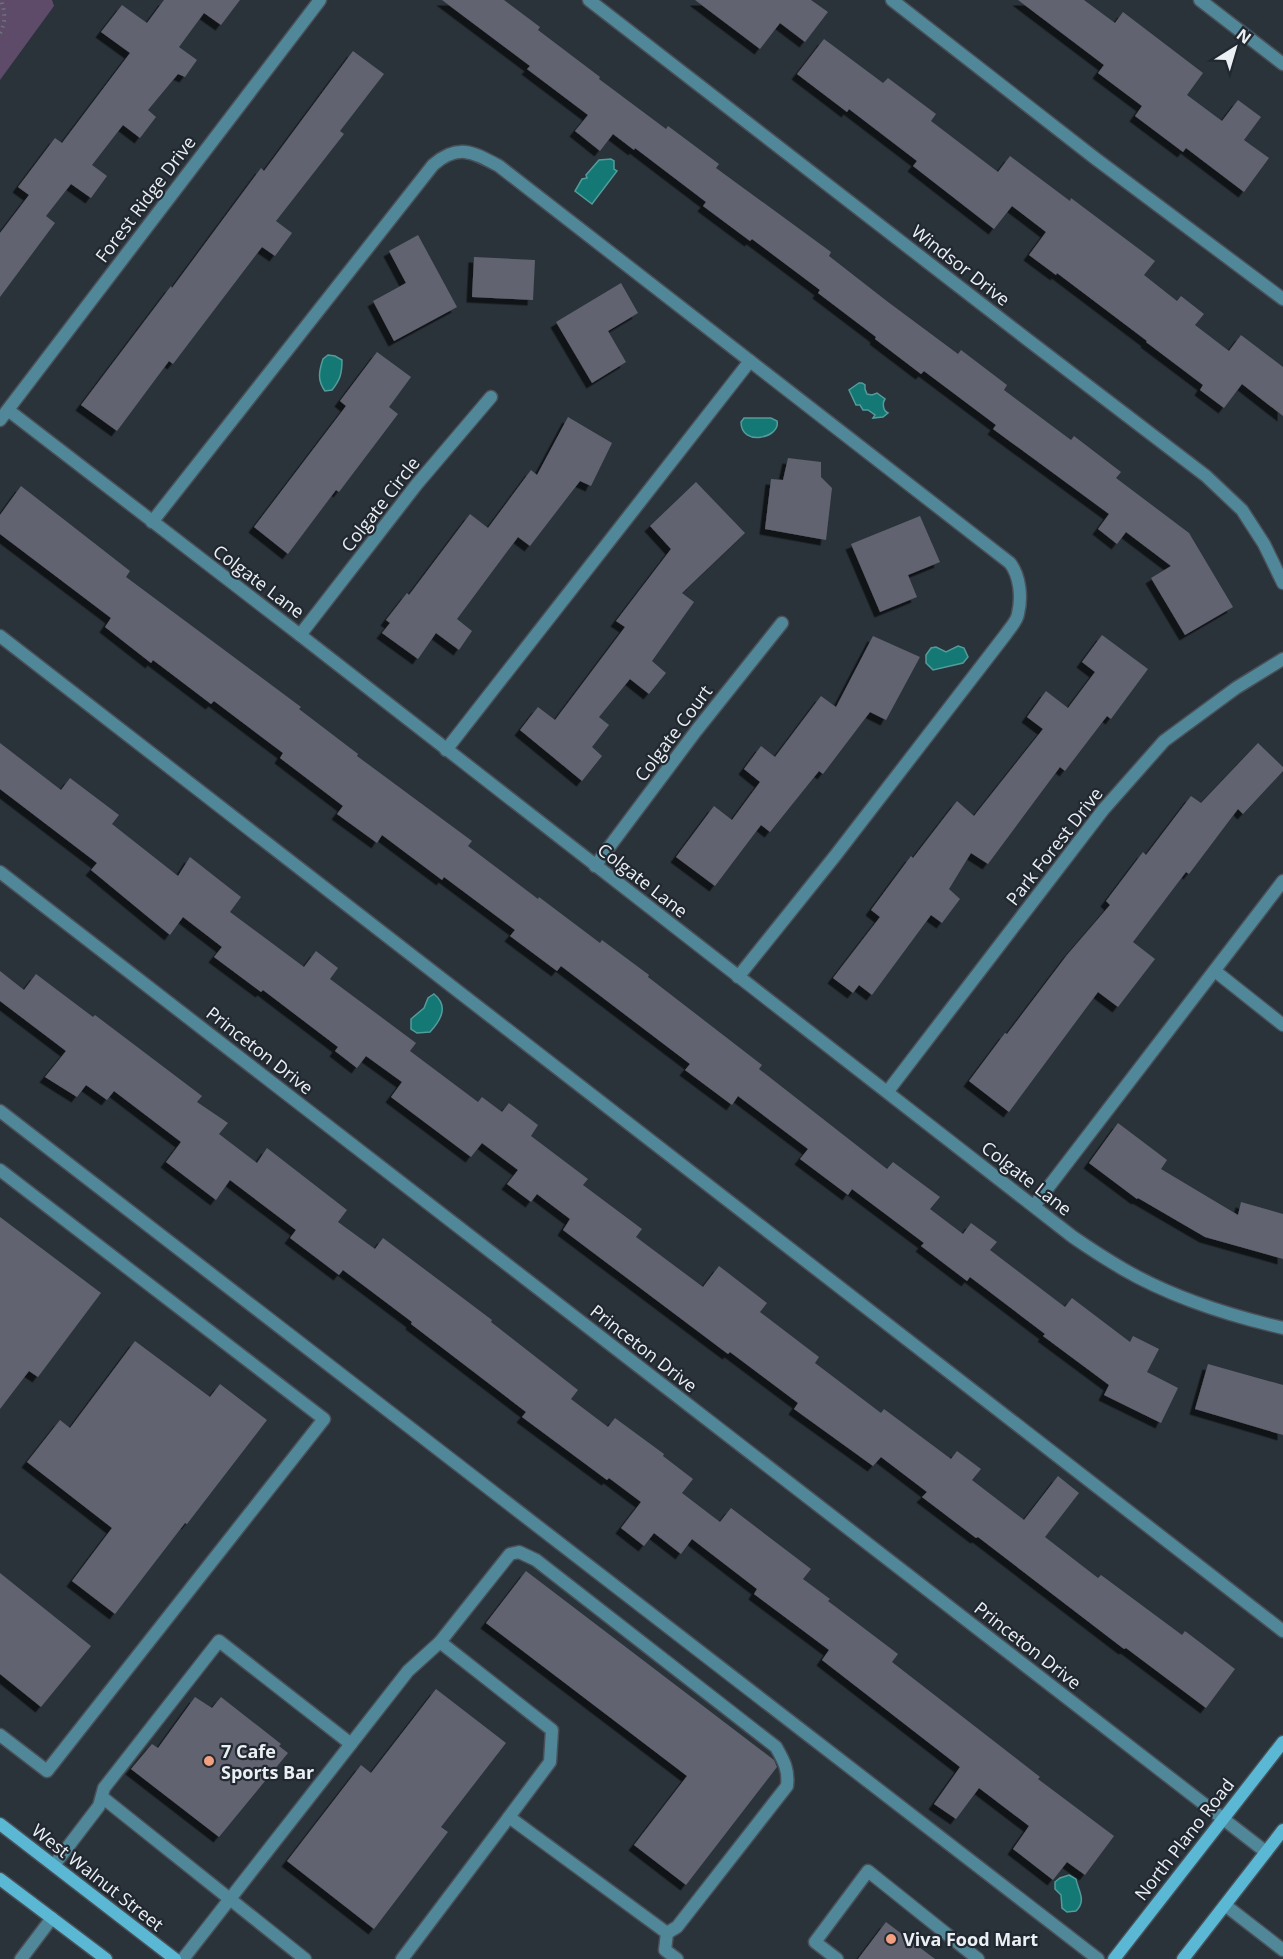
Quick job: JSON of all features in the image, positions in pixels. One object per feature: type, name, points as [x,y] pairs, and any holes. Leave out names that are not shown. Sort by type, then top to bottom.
[{"type":"main road","name":"North Plano Road","points":[[1114,1959],[1283,1742]]},
{"type":"main road","name":"West Walnut Street","points":[[0,1824],[175,1959]]},
{"type":"main road","points":[[1183,1959],[1283,1830]]},
{"type":"main road","points":[[0,1879],[106,1959]]},
{"type":"street","name":"Forest Ridge Drive","points":[[4,415],[320,0]]},
{"type":"street","name":"Windsor Drive","points":[[589,0],[1206,476],[1242,510],[1264,544],[1283,583]]},
{"type":"street","points":[[892,0],[1096,159],[1283,300]]},
{"type":"street","points":[[1200,0],[1283,64]]},
{"type":"street","points":[[152,522],[433,165],[443,156],[456,151],[479,155],[499,166],[1010,563],[1016,571],[1019,593],[1018,616],[1006,634],[835,856],[738,976]]},
{"type":"street","points":[[446,750],[750,361]]},
{"type":"street","name":"Colgate Circle","points":[[300,635],[417,484],[491,398]]},
{"type":"street","name":"Colgate Lane","points":[[4,415],[152,522],[300,635],[1073,1237],[1123,1269],[1173,1294],[1234,1317],[1283,1328]]},
{"type":"street","name":"Colgate Court","points":[[595,866],[696,731],[782,622]]},
{"type":"street","points":[[0,636],[1283,1631]]},
{"type":"street","name":"Park Forest Drive","points":[[888,1091],[1103,810],[1164,741],[1236,688],[1283,659]]},
{"type":"street","name":"Princeton Drive","points":[[0,872],[1266,1852]]},
{"type":"street","points":[[1034,1206],[1283,881]]},
{"type":"street","points":[[1215,971],[1283,1025]]},
{"type":"street","points":[[0,1111],[1098,1959]]},
{"type":"street","points":[[0,1170],[324,1419],[47,1771],[0,1735]]},
{"type":"street","points":[[183,1959],[408,1671],[440,1642],[510,1554],[519,1552],[536,1560],[776,1747],[786,1764],[787,1786],[677,1927],[667,1933]]},
{"type":"street","points":[[54,1865],[99,1806],[104,1788],[219,1641],[351,1744]]},
{"type":"street","points":[[402,1959],[550,1762],[552,1730],[440,1642]]},
{"type":"street","points":[[102,1797],[305,1959]]},
{"type":"street","points":[[509,1817],[667,1933]]},
{"type":"street","points":[[837,1959],[815,1942],[868,1871],[978,1959]]},
{"type":"street","points":[[1225,1905],[1283,1950]]},
{"type":"street","points":[[21,1959],[52,1918]]},
{"type":"street","points":[[667,1933],[665,1950],[677,1959]]},
{"type":"path","points":[[0,33],[4,27],[5,12],[1,0]]},
{"type":"shaded area","points":[[0,0],[52,0],[54,6],[0,80]]},
{"type":"shaded area","points":[[611,159],[617,171],[592,204],[575,191],[582,179],[587,178],[586,175],[599,160]]},
{"type":"shaded area","points":[[328,355],[342,360],[342,369],[332,390],[325,391],[320,379],[320,371],[323,359]]},
{"type":"shaded area","points":[[859,383],[865,385],[867,394],[877,393],[885,399],[884,407],[888,413],[883,417],[873,418],[875,415],[868,410],[863,410],[860,405],[856,405],[849,390]]},
{"type":"shaded area","points":[[744,418],[771,418],[777,421],[777,427],[767,435],[753,437],[747,435],[743,430],[741,422]]},
{"type":"shaded area","points":[[958,646],[964,648],[968,657],[963,663],[933,670],[926,663],[926,655],[931,648],[936,647],[946,652]]},
{"type":"shaded area","points":[[434,994],[441,1003],[440,1018],[430,1032],[417,1033],[411,1029],[411,1019],[424,1008],[428,998]]},
{"type":"shaded area","points":[[1069,1875],[1076,1879],[1081,1903],[1076,1911],[1067,1912],[1062,1908],[1061,1895],[1055,1889],[1055,1882]]},
{"type":"building","points":[[164,0],[240,0],[221,25],[204,13],[179,47],[197,60],[185,77],[178,74],[148,110],[156,117],[140,138],[123,125],[92,165],[107,176],[91,198],[71,184],[46,216],[55,223],[0,297],[0,233],[29,195],[18,187],[55,138],[62,143],[130,53],[101,32],[122,5],[147,23]]},
{"type":"building","points":[[442,0],[504,0],[540,27],[538,30],[600,77],[599,79],[666,129],[668,126],[719,164],[716,168],[831,252],[829,256],[888,302],[958,354],[961,350],[1007,385],[1004,390],[1071,440],[1074,436],[1121,472],[1116,478],[1189,533],[1233,607],[1185,635],[1151,578],[1171,566],[1126,532],[1117,544],[1098,529],[1109,514],[993,429],[996,425],[924,371],[921,374],[875,339],[876,337],[818,293],[820,290],[703,206],[706,202],[635,148],[634,150],[613,134],[600,151],[575,131],[588,115],[527,69],[530,66]]},
{"type":"building","points":[[695,0],[811,0],[828,12],[805,42],[780,23],[760,49]]},
{"type":"building","points":[[1018,0],[1084,0],[1115,23],[1123,12],[1203,73],[1187,95],[1222,121],[1238,100],[1261,117],[1244,140],[1269,158],[1244,192],[1186,148],[1183,152],[1135,116],[1142,106],[1098,73],[1104,65]]},
{"type":"building","points":[[824,39],[883,83],[888,78],[936,114],[931,121],[998,172],[1010,156],[1155,261],[1144,275],[1177,301],[1181,296],[1204,314],[1195,325],[1229,351],[1241,335],[1283,367],[1283,416],[1242,384],[1224,408],[1200,390],[1203,385],[1147,341],[1057,273],[1056,275],[1029,255],[1046,232],[1012,206],[994,229],[913,166],[917,161],[849,109],[847,112],[797,74]]},
{"type":"building","points":[[353,51],[384,74],[340,131],[344,134],[276,221],[292,233],[275,256],[262,247],[173,364],[169,361],[117,431],[81,405],[261,168],[264,171]]},
{"type":"building","points":[[418,235],[457,307],[394,341],[373,301],[406,283],[389,251]]},
{"type":"building","points":[[474,257],[535,260],[533,300],[472,297]]},
{"type":"building","points":[[621,283],[638,313],[608,331],[626,362],[592,383],[556,322]]},
{"type":"building","points":[[377,352],[411,377],[389,407],[398,414],[288,554],[254,527],[346,406],[340,401]]},
{"type":"building","points":[[568,417],[612,443],[591,486],[580,481],[530,546],[518,537],[457,619],[472,631],[459,650],[436,633],[418,659],[382,633],[390,623],[386,620],[407,593],[409,595],[470,514],[488,528],[531,470],[537,475]]},
{"type":"building","points":[[788,458],[821,462],[821,477],[832,488],[826,540],[765,529],[771,479],[783,480]]},
{"type":"building","points":[[696,482],[745,533],[682,593],[694,602],[652,661],[666,673],[649,694],[630,679],[599,717],[609,725],[592,747],[602,756],[582,781],[520,730],[538,707],[555,720],[625,627],[616,621],[671,549],[650,526]]},
{"type":"building","points":[[21,486],[130,571],[126,577],[301,707],[299,709],[358,754],[357,756],[472,841],[468,846],[538,899],[539,897],[600,943],[602,940],[649,975],[648,977],[762,1065],[759,1069],[887,1169],[893,1162],[940,1197],[930,1209],[963,1234],[971,1223],[997,1242],[990,1250],[1065,1307],[1072,1298],[1130,1342],[1133,1336],[1159,1349],[1147,1372],[1178,1388],[1161,1423],[1104,1395],[1109,1385],[1043,1336],[1045,1334],[970,1277],[967,1281],[921,1246],[924,1243],[852,1189],[848,1195],[800,1159],[808,1149],[738,1096],[732,1105],[685,1070],[690,1064],[561,966],[557,971],[510,936],[515,930],[444,877],[442,880],[382,835],[377,843],[337,814],[343,806],[280,758],[283,753],[214,701],[211,704],[153,660],[151,663],[105,627],[111,618],[0,534],[0,515]]},
{"type":"building","points":[[920,516],[940,562],[908,575],[917,597],[880,612],[851,544]]},
{"type":"building","points":[[1102,635],[1148,669],[1111,719],[1107,716],[1065,771],[1060,767],[988,864],[971,853],[949,889],[960,899],[942,923],[931,915],[872,995],[859,985],[853,993],[833,978],[880,917],[871,910],[911,856],[913,858],[957,801],[974,816],[1043,729],[1027,717],[1046,691],[1068,708],[1095,672],[1082,662]]},
{"type":"building","points":[[873,636],[920,657],[886,720],[870,712],[823,774],[819,771],[770,832],[761,825],[715,886],[676,857],[714,806],[732,820],[760,782],[744,769],[761,746],[775,757],[821,696],[836,707]]},
{"type":"building","points":[[0,743],[61,790],[70,778],[119,815],[112,824],[178,876],[190,857],[241,897],[230,912],[304,967],[316,951],[338,968],[330,979],[416,1043],[410,1051],[478,1102],[482,1097],[502,1112],[509,1103],[538,1125],[531,1136],[588,1179],[583,1185],[642,1229],[636,1237],[703,1287],[719,1266],[767,1303],[760,1312],[819,1357],[815,1363],[881,1413],[884,1409],[951,1459],[957,1451],[981,1469],[972,1480],[1024,1520],[1058,1476],[1079,1493],[1045,1537],[1098,1578],[1101,1575],[1182,1635],[1185,1631],[1235,1669],[1206,1708],[922,1497],[927,1492],[881,1457],[873,1466],[794,1409],[798,1403],[730,1352],[728,1354],[563,1230],[570,1219],[537,1194],[531,1202],[507,1184],[518,1170],[482,1143],[471,1157],[391,1097],[402,1082],[366,1056],[357,1068],[335,1051],[338,1047],[263,990],[261,992],[214,957],[222,947],[183,917],[170,935],[91,870],[97,863],[0,789]]},
{"type":"building","points":[[1258,743],[1283,767],[1283,771],[1243,814],[1238,809],[1189,874],[1186,872],[1133,942],[1155,959],[1118,1007],[1098,992],[1009,1112],[969,1081],[1067,955],[1110,905],[1106,901],[1143,852],[1146,855],[1191,796],[1201,803]]},
{"type":"building","points":[[0,971],[24,990],[36,974],[93,1017],[95,1015],[202,1096],[197,1102],[228,1123],[219,1134],[257,1163],[267,1148],[347,1210],[338,1222],[375,1249],[383,1238],[492,1320],[491,1322],[578,1390],[571,1399],[608,1427],[615,1418],[664,1454],[663,1456],[693,1479],[682,1493],[720,1522],[731,1508],[811,1569],[803,1579],[898,1654],[892,1662],[1040,1777],[1038,1779],[1114,1836],[1085,1875],[1067,1862],[1053,1880],[1013,1849],[1029,1826],[979,1788],[956,1819],[934,1804],[960,1767],[822,1660],[829,1650],[754,1594],[757,1589],[692,1539],[681,1554],[654,1533],[644,1546],[621,1528],[641,1502],[609,1478],[607,1480],[522,1417],[526,1412],[343,1270],[339,1275],[290,1238],[296,1230],[230,1180],[216,1200],[166,1162],[181,1142],[114,1091],[107,1100],[86,1085],[77,1097],[45,1077],[66,1051],[0,1001]]},
{"type":"building","points":[[1118,1123],[1167,1160],[1161,1169],[1238,1215],[1241,1202],[1283,1214],[1283,1259],[1205,1237],[1137,1199],[1089,1163]]},
{"type":"building","points":[[0,1217],[101,1293],[38,1377],[29,1371],[0,1409]]},
{"type":"building","points":[[135,1341],[210,1397],[220,1384],[267,1420],[115,1614],[72,1581],[112,1528],[27,1462],[60,1420],[70,1428]]},
{"type":"building","points":[[1208,1364],[1283,1385],[1283,1435],[1195,1409]]},
{"type":"building","points":[[526,1571],[774,1760],[777,1767],[686,1885],[634,1845],[687,1776],[486,1623]]},
{"type":"building","points":[[0,1573],[91,1646],[41,1707],[0,1674]]},
{"type":"building","points":[[436,1689],[506,1743],[441,1827],[448,1832],[374,1929],[287,1861],[361,1765],[371,1773]]},
{"type":"building","name":"7 Cafe Sports Bar","points":[[195,1697],[212,1708],[221,1697],[281,1744],[279,1746],[288,1753],[219,1837],[131,1769],[152,1744],[158,1748]]},
{"type":"building","name":"Viva Food Mart","points":[[886,1922],[935,1959],[858,1959]]},
{"type":"place","name":"7 Cafe Sports Bar","points":[[209,1761]]},
{"type":"place","name":"Viva Food Mart","points":[[891,1939]]}]
